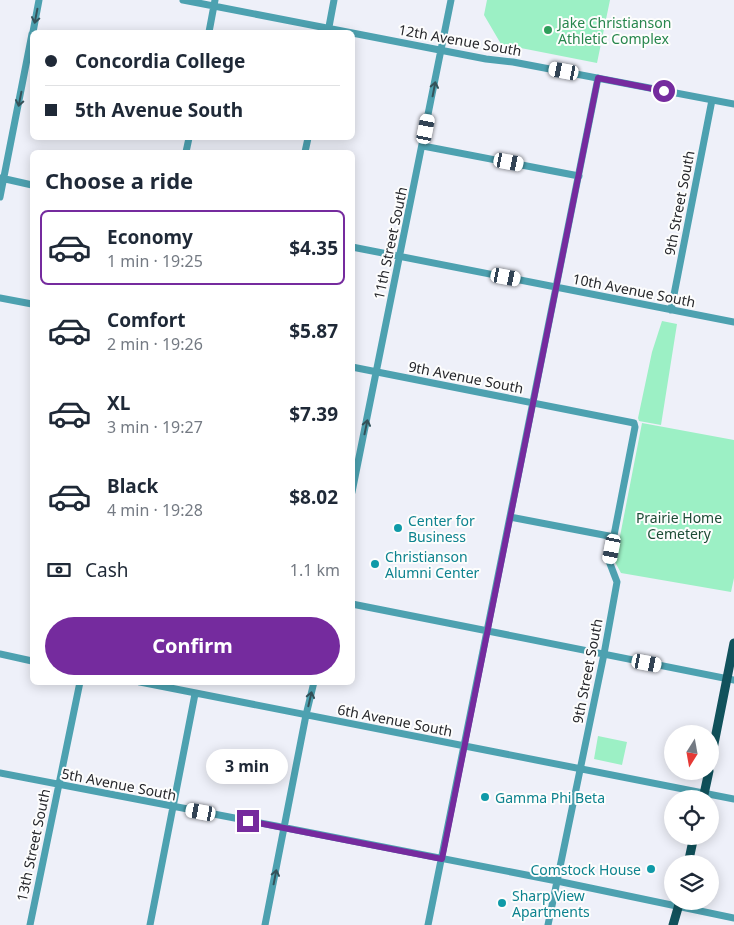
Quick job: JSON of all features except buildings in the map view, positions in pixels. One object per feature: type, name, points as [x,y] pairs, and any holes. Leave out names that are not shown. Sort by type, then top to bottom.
[{"type":"main road","points":[[719,726],[730,680],[734,643]]},
{"type":"main road","points":[[673,925],[677,910]]},
{"type":"street","points":[[34,30],[39,0]]},
{"type":"street","name":"12th Avenue South","points":[[183,0],[215,3],[328,30]]},
{"type":"street","points":[[328,30],[334,0]]},
{"type":"street","name":"11th Street South","points":[[355,478],[451,0]]},
{"type":"street","points":[[209,30],[215,3]]},
{"type":"street","name":"12th Avenue South","points":[[355,35],[486,59],[513,62],[734,104]]},
{"type":"street","points":[[0,197],[2,179],[29,66]]},
{"type":"street","points":[[428,925],[598,78]]},
{"type":"street","name":"9th Street South","points":[[671,310],[712,100]]},
{"type":"street","points":[[423,146],[579,176]]},
{"type":"street","points":[[2,179],[30,184]]},
{"type":"street","name":"10th Avenue South","points":[[355,248],[734,322]]},
{"type":"street","points":[[0,298],[30,304]]},
{"type":"street","name":"9th Avenue South","points":[[355,368],[634,423]]},
{"type":"street","name":"9th Street South","points":[[548,925],[617,582],[609,560],[635,427],[634,423]]},
{"type":"street","points":[[510,517],[614,537]]},
{"type":"street","points":[[355,605],[730,680]]},
{"type":"street","points":[[0,654],[30,661]]},
{"type":"street","name":"13th Street South","points":[[30,925],[79,685]]},
{"type":"street","name":"6th Avenue South","points":[[154,685],[676,790]]},
{"type":"street","points":[[266,925],[313,685]]},
{"type":"street","points":[[150,925],[195,694]]},
{"type":"street","name":"5th Avenue South","points":[[0,773],[664,901]]},
{"type":"street","name":"6th Avenue South","points":[[719,798],[734,799]]},
{"type":"street","name":"5th Avenue South","points":[[703,910],[734,918]]},
{"type":"green space","name":"Jake Christianson Athletic Complex","points":[[487,0],[610,0],[597,63],[501,44],[484,15]]},
{"type":"green space","points":[[662,321],[677,324],[661,425],[639,421],[638,418],[652,352]]},
{"type":"green space","name":"Prairie Home Cemetery","points":[[642,423],[734,440],[734,578],[731,592],[621,573],[615,562]]},
{"type":"green space","points":[[598,736],[627,742],[622,765],[594,759]]},
{"type":"place","name":"Jake Christianson Athletic Complex","points":[[548,30]]},
{"type":"place","name":"Center for Business","points":[[398,528]]},
{"type":"place","name":"Christianson Alumni Center","points":[[375,564]]},
{"type":"place","name":"Gamma Phi Beta","points":[[485,797]]},
{"type":"place","name":"Comstock House","points":[[651,869]]},
{"type":"place","name":"Sharp View Apartments","points":[[502,903]]},
{"type":"route","points":[[248,821],[442,859],[598,78],[664,91]]}]
